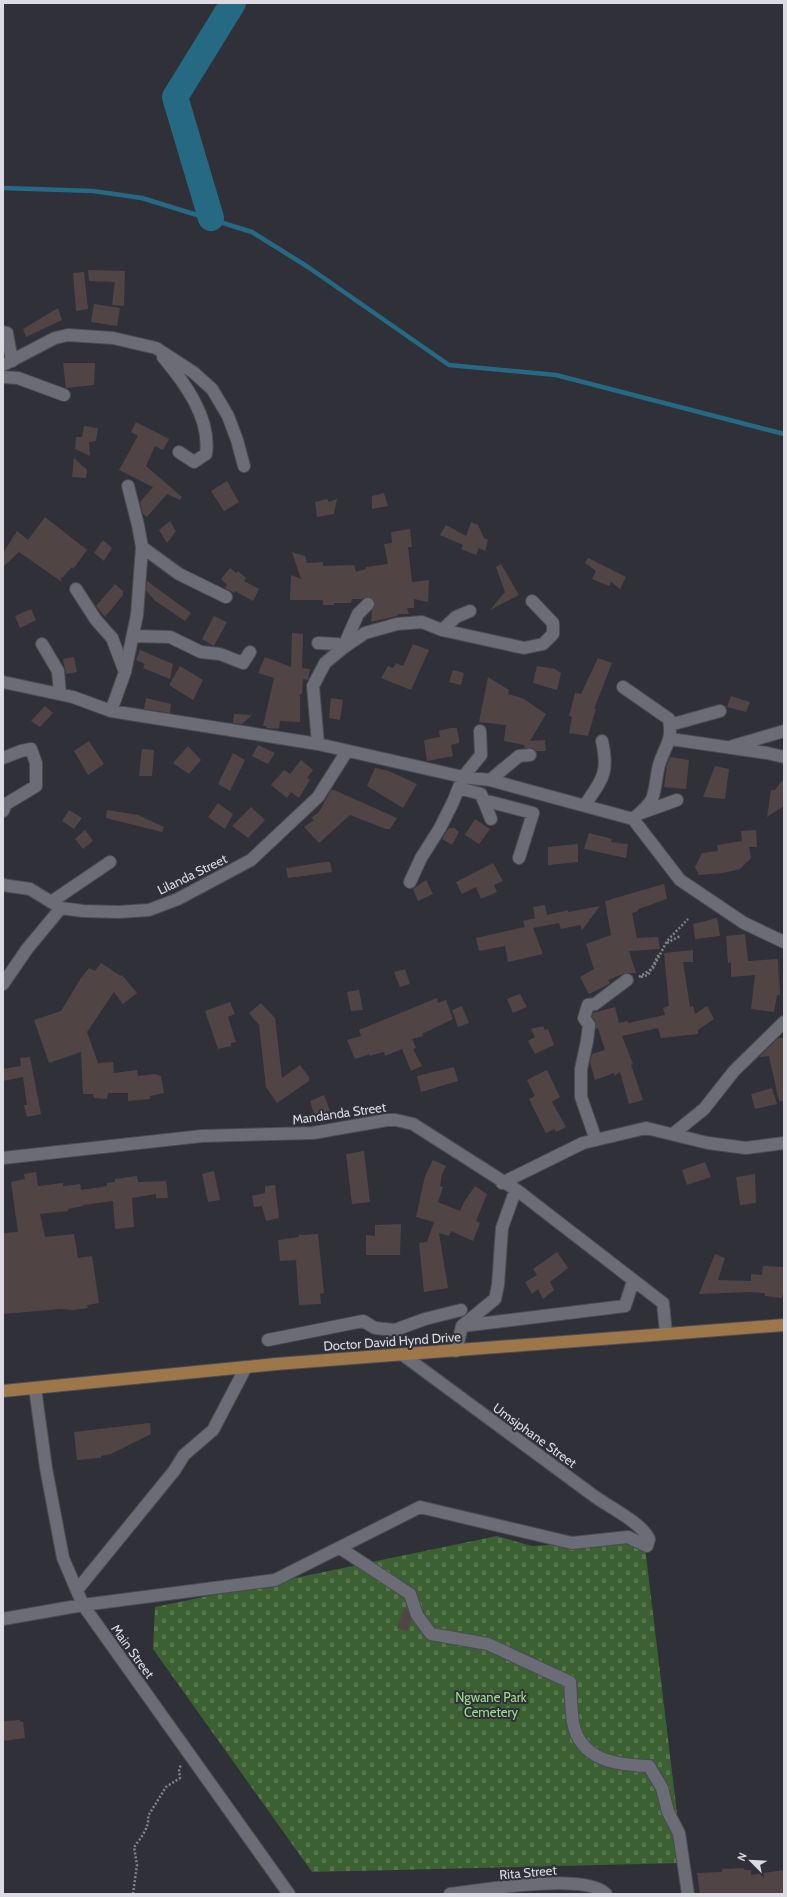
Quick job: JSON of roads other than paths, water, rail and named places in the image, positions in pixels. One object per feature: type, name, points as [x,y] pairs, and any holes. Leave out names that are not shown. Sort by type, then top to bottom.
[{"type":"main road","name":"Doctor David Hynd Drive","points":[[3,1391],[246,1367],[666,1333],[784,1325]]},
{"type":"street","points":[[3,332],[7,333],[8,363],[55,338],[68,335],[113,338],[156,348],[193,372],[212,389],[228,416],[238,440],[244,466]]},
{"type":"street","points":[[156,348],[180,377],[190,393],[201,417],[208,441],[206,454],[194,462],[179,452]]},
{"type":"street","points":[[3,377],[18,378],[64,395]]},
{"type":"street","points":[[111,711],[125,672],[134,636],[142,547],[128,486]]},
{"type":"street","points":[[142,547],[179,574],[226,596]]},
{"type":"street","points":[[76,589],[96,620],[112,638],[125,672]]},
{"type":"street","points":[[318,744],[313,686],[325,663],[365,632],[398,624],[422,622],[442,630],[524,648],[543,644],[553,634],[553,623],[532,601]]},
{"type":"street","points":[[343,648],[358,614],[368,604]]},
{"type":"street","points":[[442,630],[456,617],[470,611]]},
{"type":"street","points":[[134,636],[170,637],[201,652],[220,654],[243,663],[250,652]]},
{"type":"street","points":[[42,644],[58,671],[60,694]]},
{"type":"street","points":[[318,644],[337,644],[343,648]]},
{"type":"street","points":[[3,682],[73,697],[111,711],[318,744],[461,782],[481,794],[491,819]]},
{"type":"street","points":[[622,686],[669,718],[670,725],[671,739],[659,765],[652,798],[637,816]]},
{"type":"street","points":[[670,725],[720,711]]},
{"type":"street","points":[[728,748],[784,731]]},
{"type":"street","points":[[410,882],[421,858],[440,828],[461,782],[481,755],[480,732]]},
{"type":"street","points":[[671,739],[767,753],[784,757]]},
{"type":"street","points":[[585,805],[602,779],[606,761],[602,741]]},
{"type":"street","points":[[3,758],[31,749],[36,763],[36,786],[6,804],[3,811]]},
{"type":"street","name":"Lilanda Street","points":[[3,885],[30,889],[62,908],[119,912],[149,910],[178,899],[250,860],[318,797],[347,751]]},
{"type":"street","points":[[490,780],[519,756],[530,755]]},
{"type":"street","points":[[461,782],[490,780],[585,805],[637,816],[677,800]]},
{"type":"street","points":[[483,800],[533,813],[519,858]]},
{"type":"street","points":[[637,816],[680,880],[744,923],[784,942]]},
{"type":"street","points":[[51,902],[110,862]]},
{"type":"street","points":[[3,984],[27,949],[62,908]]},
{"type":"street","points":[[596,1140],[581,1097],[581,1069],[589,1025],[584,1018],[588,1005],[595,1004],[631,980]]},
{"type":"street","points":[[673,1134],[704,1109],[734,1071],[784,1022]]},
{"type":"street","name":"Mandanda Street","points":[[3,1158],[202,1136],[314,1133],[387,1120],[396,1120],[413,1124],[518,1192],[663,1303],[666,1333]]},
{"type":"street","points":[[502,1183],[583,1143],[646,1128],[708,1143],[746,1148],[784,1143]]},
{"type":"street","points":[[456,1351],[462,1326],[495,1299],[498,1285],[502,1228],[513,1197],[518,1192]]},
{"type":"street","points":[[462,1326],[625,1306],[633,1281]]},
{"type":"street","points":[[268,1340],[363,1321],[375,1328],[396,1330],[425,1319],[461,1310]]},
{"type":"street","name":"Umsiphane Street","points":[[340,1548],[420,1507],[572,1543],[628,1538],[647,1546],[649,1539],[638,1527],[596,1498],[403,1355]]},
{"type":"street","points":[[77,1590],[174,1471],[184,1455],[213,1430],[246,1367]]},
{"type":"street","name":"Main Street","points":[[35,1388],[46,1468],[63,1558],[83,1605],[289,1894]]},
{"type":"street","points":[[3,1619],[83,1605],[275,1580],[340,1548],[410,1594],[417,1615],[431,1634],[488,1644],[570,1682],[573,1723],[581,1742],[594,1755],[620,1765],[649,1766],[662,1788],[668,1812],[679,1833],[688,1894]]},
{"type":"street","name":"Rita Street","points":[[450,1894],[569,1882],[602,1890],[606,1894]]},
{"type":"waterway","points":[[211,218],[175,97],[233,3]]},
{"type":"waterway","points":[[3,188],[93,191],[142,198],[252,232],[308,267],[449,365],[556,375],[784,434]]},
{"type":"park label","name":"Ngwane Park Cemetery","points":[[491,1704]]}]
